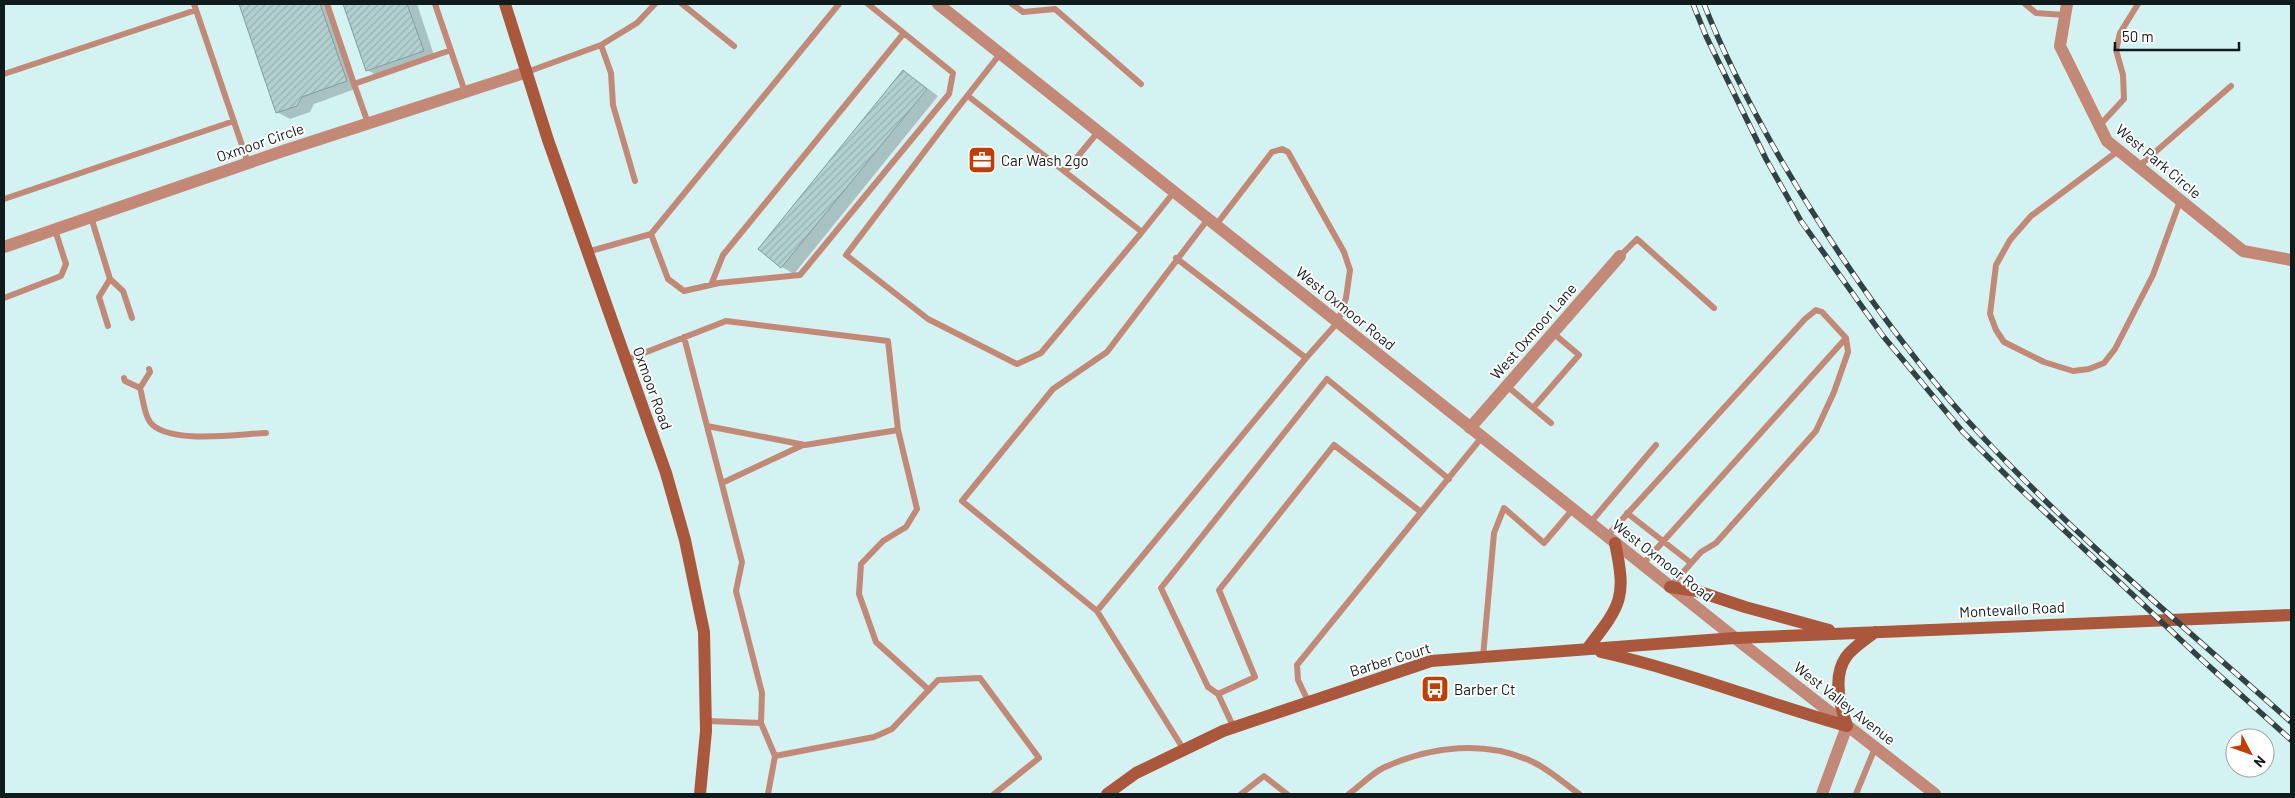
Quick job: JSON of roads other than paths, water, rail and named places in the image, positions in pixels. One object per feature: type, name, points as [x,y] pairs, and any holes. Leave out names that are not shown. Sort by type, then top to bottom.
[{"type":"main road","name":"Oxmoor Road","points":[[506,4],[548,140],[666,473],[685,540],[704,632],[706,721],[700,794]]},
{"type":"main road","points":[[1611,540],[1620,570],[1621,595],[1613,616],[1587,649],[1646,662],[1786,709],[1847,726]]},
{"type":"main road","points":[[1670,587],[1697,591],[1745,607],[1841,633]]},
{"type":"main road","name":"Montevallo Road","points":[[1735,638],[2291,615]]},
{"type":"main road","points":[[1847,726],[1841,707],[1839,676],[1844,659],[1853,649],[1875,632]]},
{"type":"main road","name":"Barber Court","points":[[1107,794],[1136,773],[1234,728],[1431,661],[1735,638]]},
{"type":"street","name":"West Oxmoor Road","points":[[938,4],[1735,638]]},
{"type":"street","name":"West Park Circle","points":[[2066,9],[2060,46],[2107,141],[2243,251],[2291,260]]},
{"type":"street","name":"Oxmoor Circle","points":[[4,247],[248,163],[527,72]]},
{"type":"street","name":"West Oxmoor Lane","points":[[1470,428],[1620,256]]},
{"type":"street","name":"West Valley Avenue","points":[[1735,638],[1935,794]]},
{"type":"street","points":[[1822,794],[1847,726]]},
{"type":"lane","points":[[326,4],[368,123]]},
{"type":"lane","points":[[435,4],[465,92]]},
{"type":"lane","points":[[527,72],[601,45],[637,24],[655,4]]},
{"type":"lane","points":[[682,4],[734,46]]},
{"type":"lane","points":[[587,252],[651,234],[839,4]]},
{"type":"lane","points":[[651,234],[668,279],[684,291],[711,285],[800,275],[949,94],[953,73],[868,4]]},
{"type":"lane","points":[[1012,4],[1023,12],[1055,9],[1141,84]]},
{"type":"lane","points":[[2025,4],[2036,13],[2066,9]]},
{"type":"lane","points":[[2099,126],[2124,99],[2123,75],[2116,50],[2120,33],[2138,4]]},
{"type":"lane","points":[[4,74],[195,7],[248,163]]},
{"type":"lane","points":[[711,285],[723,255],[904,33]]},
{"type":"lane","points":[[601,45],[611,73],[613,104],[635,181]]},
{"type":"lane","points":[[354,84],[451,50]]},
{"type":"lane","points":[[1000,54],[846,255],[861,267],[928,319],[1017,364],[1041,353],[1174,192]]},
{"type":"lane","points":[[2138,167],[2231,86]]},
{"type":"lane","points":[[968,96],[1142,232]]},
{"type":"lane","points":[[4,199],[234,121]]},
{"type":"lane","points":[[1065,172],[1098,132]]},
{"type":"lane","points":[[1097,611],[1306,358],[1338,322],[1346,298],[1350,270],[1344,252],[1288,152],[1282,149],[1272,152],[1212,222],[1176,258],[1108,352],[1053,389],[962,501],[1097,611],[1184,750]]},
{"type":"lane","points":[[2118,151],[2031,216],[2010,240],[1996,265],[1990,314],[1996,330],[2004,342],[2044,362],[2073,370],[2089,369],[2104,363],[2115,349],[2153,275],[2180,200]]},
{"type":"lane","points":[[91,217],[110,279],[123,292],[132,318]]},
{"type":"lane","points":[[4,298],[61,276],[66,264],[55,230]]},
{"type":"lane","points":[[1620,256],[1637,239],[1714,308]]},
{"type":"lane","points":[[1176,258],[1306,358]]},
{"type":"lane","points":[[108,326],[99,297],[110,279]]},
{"type":"lane","points":[[1611,540],[1627,513],[1813,312],[1816,310],[1822,312],[1846,338],[1848,352],[1816,431],[1716,543],[1701,552],[1670,587]]},
{"type":"lane","points":[[626,360],[726,321],[888,341],[898,430],[917,509],[906,527],[883,541],[861,564],[859,594],[876,642],[929,690]]},
{"type":"lane","points":[[1533,408],[1579,355],[1553,333]]},
{"type":"lane","points":[[684,337],[742,562],[736,591],[762,693],[761,722],[775,756],[768,794]]},
{"type":"lane","points":[[1642,564],[1846,338]]},
{"type":"lane","points":[[149,369],[150,372],[140,388],[149,421],[162,433],[184,436],[266,433]]},
{"type":"lane","points":[[124,378],[125,381],[140,388]]},
{"type":"lane","points":[[1234,728],[1218,694],[1208,688],[1161,588],[1328,379],[1448,479]]},
{"type":"lane","points":[[1507,386],[1551,423]]},
{"type":"lane","points":[[707,426],[804,444]]},
{"type":"lane","points":[[722,483],[804,444],[898,430]]},
{"type":"lane","points":[[1309,702],[1298,680],[1297,664],[1482,438]]},
{"type":"lane","points":[[1218,694],[1255,677],[1218,590],[1334,445],[1421,512]]},
{"type":"lane","points":[[1590,523],[1656,445]]},
{"type":"lane","points":[[1484,657],[1494,532],[1504,508],[1544,543],[1573,509]]},
{"type":"lane","points":[[1627,513],[1691,564]]},
{"type":"lane","points":[[775,756],[874,737],[892,729],[938,680],[980,678],[1039,758],[994,794]]},
{"type":"lane","points":[[706,721],[761,722]]},
{"type":"lane","points":[[1349,794],[1381,769],[1420,754],[1471,747],[1510,753],[1536,764],[1579,794]]},
{"type":"lane","points":[[1856,794],[1875,748]]},
{"type":"lane","points":[[1241,794],[1264,776],[1287,794]]},
{"type":"railway","points":[[1693,4],[1706,36],[1766,159],[1801,221],[1883,336],[1963,432],[2014,483],[2200,658],[2291,740]]},
{"type":"railway","points":[[1704,4],[1740,83],[1781,160],[1845,262],[1891,327],[1941,390],[2005,460],[2084,538],[2291,722]]},
{"type":"place","name":"Car Wash 2go","points":[[982,160]]},
{"type":"place","name":"Barber Ct","points":[[1435,689]]}]
